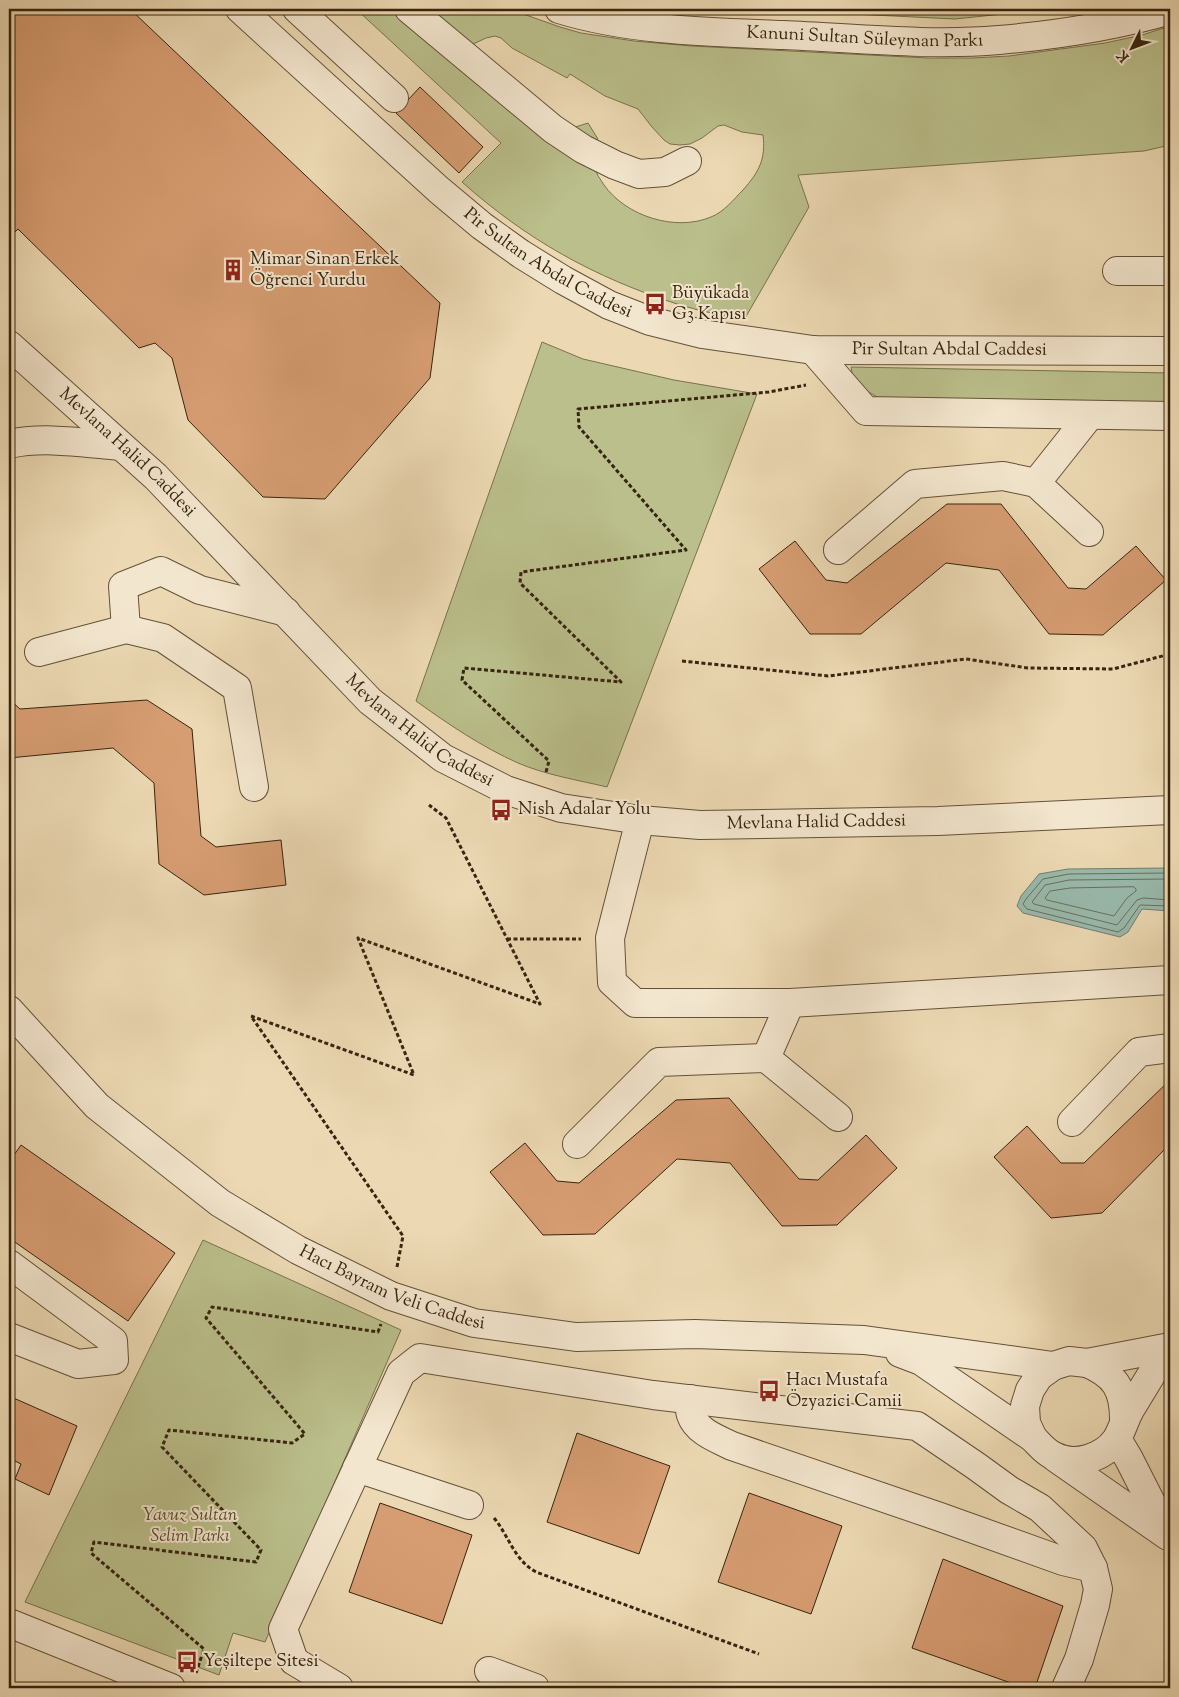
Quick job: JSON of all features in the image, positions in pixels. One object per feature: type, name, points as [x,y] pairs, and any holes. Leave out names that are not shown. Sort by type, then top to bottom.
[{"type":"street","name":"Pir Sultan Abdal Caddesi","points":[[240,9],[439,190],[482,226],[514,249],[564,280],[609,305],[650,321],[702,334],[813,350],[1170,351]]},
{"type":"street","points":[[297,9],[394,98]]},
{"type":"street","points":[[409,9],[553,129],[583,149],[615,165],[639,174],[665,172],[687,161]]},
{"type":"street","name":"Kanuni Sultan Süleyman Parkı","points":[[558,9],[622,23],[692,31],[925,42],[998,40],[1089,28],[1141,18],[1170,10]]},
{"type":"street","points":[[1117,271],[1170,271]]},
{"type":"street","name":"Mevlana Halid Caddesi","points":[[9,345],[156,477],[370,701],[443,758],[506,790],[561,808],[640,820],[700,825],[928,822],[1170,810]]},
{"type":"street","points":[[813,350],[866,411],[1170,416]]},
{"type":"street","points":[[1036,482],[1090,415]]},
{"type":"street","points":[[9,444],[57,441],[120,446]]},
{"type":"street","points":[[838,550],[915,484],[1003,476],[1036,482],[1089,532]]},
{"type":"street","points":[[126,629],[123,586],[161,571],[200,590],[286,612]]},
{"type":"street","points":[[39,652],[126,629],[163,638],[237,688],[254,787]]},
{"type":"street","points":[[640,820],[610,938],[612,982],[635,1003],[790,1003],[1170,980]]},
{"type":"street","points":[[766,1058],[790,1003]]},
{"type":"street","name":"Hacı Bayram Veli Caddesi","points":[[9,1010],[97,1106],[220,1203],[298,1250],[391,1296],[474,1323],[576,1337],[695,1334],[864,1340]]},
{"type":"street","points":[[1072,1122],[1139,1052],[1170,1048]]},
{"type":"street","points":[[577,1144],[659,1062],[766,1058],[838,1117]]},
{"type":"street","points":[[9,1264],[113,1341],[114,1360],[78,1364],[9,1337]]},
{"type":"street","points":[[864,1340],[1053,1366],[1070,1362],[1087,1363],[1169,1348]]},
{"type":"street","points":[[864,1340],[921,1361],[1033,1438],[1043,1449],[1169,1537]]},
{"type":"street","points":[[1056,1457],[1072,1461],[1089,1459],[1105,1451],[1169,1348]]},
{"type":"street","points":[[339,1688],[294,1661],[283,1629],[401,1373],[420,1358],[653,1395],[917,1426],[1008,1490],[1040,1508],[1083,1548],[1093,1568],[1098,1589],[1079,1659],[1066,1688]]},
{"type":"street","points":[[1087,1363],[1100,1368],[1112,1378],[1120,1390],[1124,1405],[1120,1429],[1129,1459],[1169,1537]]},
{"type":"street","points":[[1033,1438],[1026,1423],[1025,1406],[1034,1383],[1039,1376],[1053,1366]]},
{"type":"street","points":[[690,1399],[690,1414],[695,1423],[709,1435],[732,1446],[1063,1561],[1093,1568]]},
{"type":"street","points":[[357,1468],[469,1505]]},
{"type":"street","points":[[9,1624],[182,1684]]},
{"type":"street","points":[[489,1671],[535,1688]]},
{"type":"path","points":[[546,772],[548,762],[462,680],[464,668],[621,682],[520,583],[521,572],[686,550],[579,427],[578,409],[769,392],[838,379]]},
{"type":"path","points":[[682,661],[828,676],[966,659],[1028,668],[1112,669],[1170,654]]},
{"type":"path","points":[[182,1684],[204,1649],[91,1553],[94,1542],[256,1562],[261,1550],[162,1447],[169,1430],[292,1443],[305,1434],[206,1318],[212,1306],[378,1332],[391,1296],[403,1236],[251,1016],[414,1076],[358,938],[540,1004],[446,818],[429,805]]},
{"type":"path","points":[[507,939],[610,938]]},
{"type":"path","points":[[469,1505],[492,1516],[514,1552],[529,1568],[536,1572],[759,1654]]},
{"type":"green space","points":[[356,9],[409,9],[569,129],[588,123],[598,139],[585,147],[593,167],[604,185],[613,196],[638,213],[667,222],[697,221],[716,215],[728,205],[749,183],[760,165],[764,144],[763,135],[742,132],[724,125],[718,126],[690,144],[670,144],[652,127],[638,109],[605,96],[570,74],[567,78],[512,48],[501,38],[495,36],[486,38],[471,45],[431,9],[509,9],[581,33],[634,41],[692,46],[928,58],[1009,56],[1105,43],[1142,35],[1170,26],[1170,145],[1144,151],[798,175],[809,207],[744,320],[677,304],[618,282],[563,255],[511,222],[486,203],[462,182],[501,143]]},
{"type":"green space","points":[[679,9],[775,9],[774,13],[738,13]]},
{"type":"green space","points":[[791,9],[1051,9],[955,19],[791,11]]},
{"type":"green space","points":[[542,342],[583,359],[674,380],[757,394],[607,787],[551,774],[518,763],[466,735],[416,701]]},
{"type":"green space","points":[[851,367],[1170,373],[1170,405],[881,399],[854,384]]},
{"type":"green space","name":"Yavuz Sultan Selim Parkı","points":[[203,1240],[401,1330],[265,1642],[233,1633],[219,1675],[25,1602]]},
{"type":"water","points":[[1170,868],[1170,911],[1142,909],[1128,932],[1120,937],[1023,913],[1017,906],[1021,896],[1039,874],[1068,869]]},
{"type":"building","name":"Mimar Sinan Erkek Öğrenci Yurdu","points":[[9,9],[130,9],[440,303],[430,378],[325,499],[263,497],[188,420],[172,358],[155,343],[139,348],[18,229],[9,238]]},
{"type":"building","points":[[420,87],[483,147],[459,173],[396,113]]},
{"type":"building","points":[[947,504],[1001,504],[1068,588],[1086,589],[1136,546],[1166,580],[1103,635],[1049,634],[999,570],[946,563],[861,634],[810,634],[759,569],[795,541],[826,580],[847,583]]},
{"type":"building","points":[[9,699],[20,709],[147,700],[192,729],[201,836],[216,847],[281,840],[286,885],[204,895],[159,864],[154,783],[113,748],[9,758]]},
{"type":"building","points":[[1170,1080],[1170,1144],[1102,1213],[1051,1218],[994,1157],[1027,1126],[1061,1163],[1084,1163]]},
{"type":"building","points":[[729,1098],[799,1179],[818,1180],[866,1135],[897,1168],[837,1225],[782,1226],[730,1163],[677,1159],[595,1234],[543,1235],[490,1172],[525,1143],[557,1181],[579,1183],[676,1100]]},
{"type":"building","points":[[21,1145],[175,1253],[128,1321],[9,1238],[9,1162]]},
{"type":"building","points":[[9,1396],[77,1426],[49,1495],[15,1479],[21,1464],[9,1458]]},
{"type":"building","points":[[577,1433],[670,1466],[639,1554],[547,1522]]},
{"type":"building","points":[[749,1493],[842,1526],[811,1614],[718,1582]]},
{"type":"building","points":[[380,1503],[472,1535],[442,1624],[349,1592]]},
{"type":"building","points":[[943,1559],[1063,1606],[1035,1688],[1025,1688],[912,1648]]},
{"type":"place","name":"Mimar Sinan Erkek Öğrenci Yurdu","points":[[233,270]]},
{"type":"place","name":"Büyükada G3 Kapısı","points":[[655,304]]},
{"type":"place","name":"Nish Adalar Yolu","points":[[501,810]]},
{"type":"place","name":"Hacı Mustafa Özyazici Camii","points":[[769,1391]]},
{"type":"place","name":"Yeşiltepe Sitesi","points":[[187,1662]]}]
